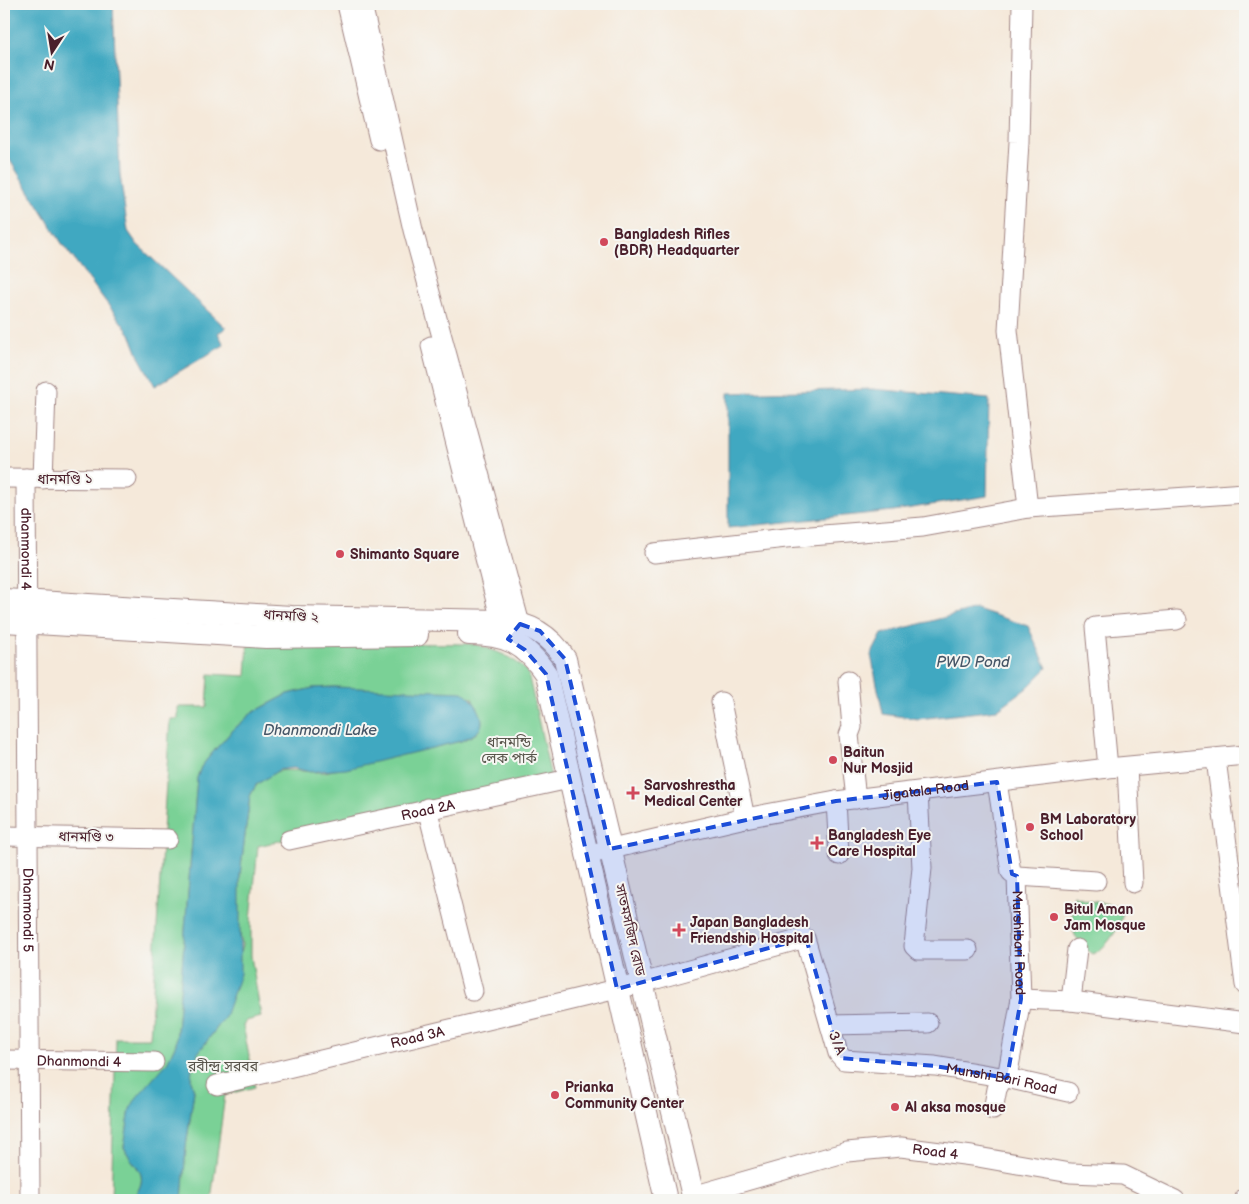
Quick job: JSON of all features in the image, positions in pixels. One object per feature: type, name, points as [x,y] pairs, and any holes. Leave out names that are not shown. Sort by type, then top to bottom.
[{"type":"main road","name":"ধানমণ্ডি ২","points":[[4,600],[28,610],[266,637],[471,634],[510,628],[540,631],[550,638],[565,659]]},
{"type":"main road","name":"ধানমণ্ডি ২","points":[[4,621],[28,610]]},
{"type":"main road","name":"ধানমণ্ডি ২","points":[[510,628],[540,666]]},
{"type":"main road","name":"সাতমসজিদ রোড","points":[[565,659],[693,1198]]},
{"type":"main road","name":"সাতমসজিদ রোড","points":[[540,666],[549,686],[666,1200]]},
{"type":"street","points":[[347,4],[510,628]]},
{"type":"street","points":[[362,4],[407,231]]},
{"type":"street","points":[[1022,4],[1019,142],[1008,330],[1028,508]]},
{"type":"street","name":"dhanmondi 4","points":[[28,610],[35,479],[46,391]]},
{"type":"street","name":"ধানমণ্ডি ১","points":[[4,478],[127,479]]},
{"type":"street","points":[[654,554],[786,538],[923,527],[1028,508],[1245,494]]},
{"type":"street","name":"Dhanmondi 5","points":[[28,610],[30,1200]]},
{"type":"street","points":[[1133,883],[1096,627],[1177,620]]},
{"type":"street","points":[[848,681],[852,727],[849,735],[856,799]]},
{"type":"street","points":[[721,702],[745,818]]},
{"type":"street","name":"Jigatala Road","points":[[586,855],[745,818],[836,801],[1245,755]]},
{"type":"street","points":[[1216,759],[1245,985]]},
{"type":"street","name":"Road 2A","points":[[289,840],[427,808],[569,779]]},
{"type":"street","name":"Murshibari Road","points":[[997,782],[1011,872],[1017,876],[1021,999],[1070,1001],[1245,1023]]},
{"type":"street","points":[[918,792],[922,868],[914,946],[918,950],[968,950]]},
{"type":"street","points":[[836,801],[839,855]]},
{"type":"street","points":[[427,808],[473,991]]},
{"type":"street","name":"ধানমণ্ডি ৩","points":[[4,836],[168,839]]},
{"type":"street","points":[[1017,876],[1096,881]]},
{"type":"street","name":"Road 3A","points":[[217,1085],[642,983],[805,938]]},
{"type":"street","name":"3/A","points":[[805,938],[838,1053],[844,1060],[935,1066]]},
{"type":"street","points":[[1070,1001],[1077,948]]},
{"type":"street","points":[[993,1110],[997,1089],[1005,1078],[1021,999]]},
{"type":"street","points":[[830,1026],[928,1023]]},
{"type":"street","name":"Dhanmondi 4","points":[[4,1060],[154,1062]]},
{"type":"street","name":"Munshi Bari Road","points":[[935,1066],[1005,1078],[1068,1092]]},
{"type":"street","name":"Road 4","points":[[693,1198],[848,1152],[901,1147],[972,1156],[1070,1173],[1123,1175],[1176,1200]]},
{"type":"highlighted area","points":[[520,624],[540,631],[565,659],[610,849],[836,801],[997,782],[1012,874],[1017,876],[1021,999],[1007,1078],[935,1066],[840,1058],[806,938],[617,989],[546,674],[525,650],[508,639]]},
{"type":"green space","name":"ধানমন্ডি লেক পার্ক","points":[[248,642],[475,644],[504,655],[517,662],[528,673],[551,777],[258,846],[251,920],[251,956],[261,1017],[246,1021],[243,1025],[255,1087],[225,1095],[211,1200],[182,1200],[186,1147],[194,1091],[191,1080],[192,1066],[198,1053],[225,1017],[242,945],[238,923],[240,875],[250,796],[257,784],[274,772],[292,770],[325,772],[461,741],[477,733],[482,722],[472,698],[334,687],[313,688],[288,694],[252,713],[233,730],[201,767],[197,778],[176,1044],[167,1063],[130,1109],[124,1147],[140,1172],[141,1183],[132,1200],[111,1200],[116,1038],[150,1038],[170,719],[178,719],[178,707],[207,707],[209,674],[246,676]]},
{"type":"green space","points":[[1074,896],[1084,900],[1124,907],[1121,920],[1114,934],[1104,947],[1092,954],[1084,948],[1075,935],[1072,921]]},
{"type":"water","points":[[4,4],[113,4],[120,175],[128,231],[137,244],[226,328],[218,333],[224,345],[155,386],[139,357],[130,334],[61,242],[4,151]]},
{"type":"water","points":[[872,389],[989,399],[987,496],[893,511],[728,528],[728,393]]},
{"type":"water","name":"PWD Pond","points":[[976,609],[1028,626],[1047,668],[1027,688],[997,710],[918,719],[883,714],[871,655],[882,634]]},
{"type":"water","name":"Dhanmondi Lake","points":[[334,687],[463,692],[476,705],[482,723],[476,733],[461,741],[346,769],[310,772],[293,768],[279,770],[256,785],[250,796],[240,875],[240,974],[225,1017],[198,1053],[192,1066],[191,1080],[194,1091],[186,1147],[182,1200],[132,1200],[138,1191],[141,1177],[140,1172],[124,1147],[130,1109],[137,1097],[167,1063],[176,1044],[197,778],[201,767],[233,730],[252,713],[288,694],[313,688]]},
{"type":"place","name":"Bangladesh Rifles (BDR) Headquarter","points":[[604,242]]},
{"type":"place","name":"Shimanto Square","points":[[340,554]]},
{"type":"place","name":"Baitun Nur Mosjid","points":[[833,760]]},
{"type":"place","name":"Sarvoshrestha Medical Center","points":[[633,793]]},
{"type":"place","name":"BM Laboratory School","points":[[1030,827]]},
{"type":"place","name":"Bangladesh Eye Care Hospital","points":[[817,843]]},
{"type":"place","name":"Bitul Aman Jam Mosque","points":[[1054,917]]},
{"type":"place","name":"Japan Bangladesh Friendship Hospital","points":[[679,930]]},
{"type":"place","name":"Prianka Community Center","points":[[555,1095]]},
{"type":"place","name":"Al aksa mosque","points":[[895,1107]]},
{"type":"park label","name":"রবীন্দ্র সরবর","points":[[223,1066]]}]
